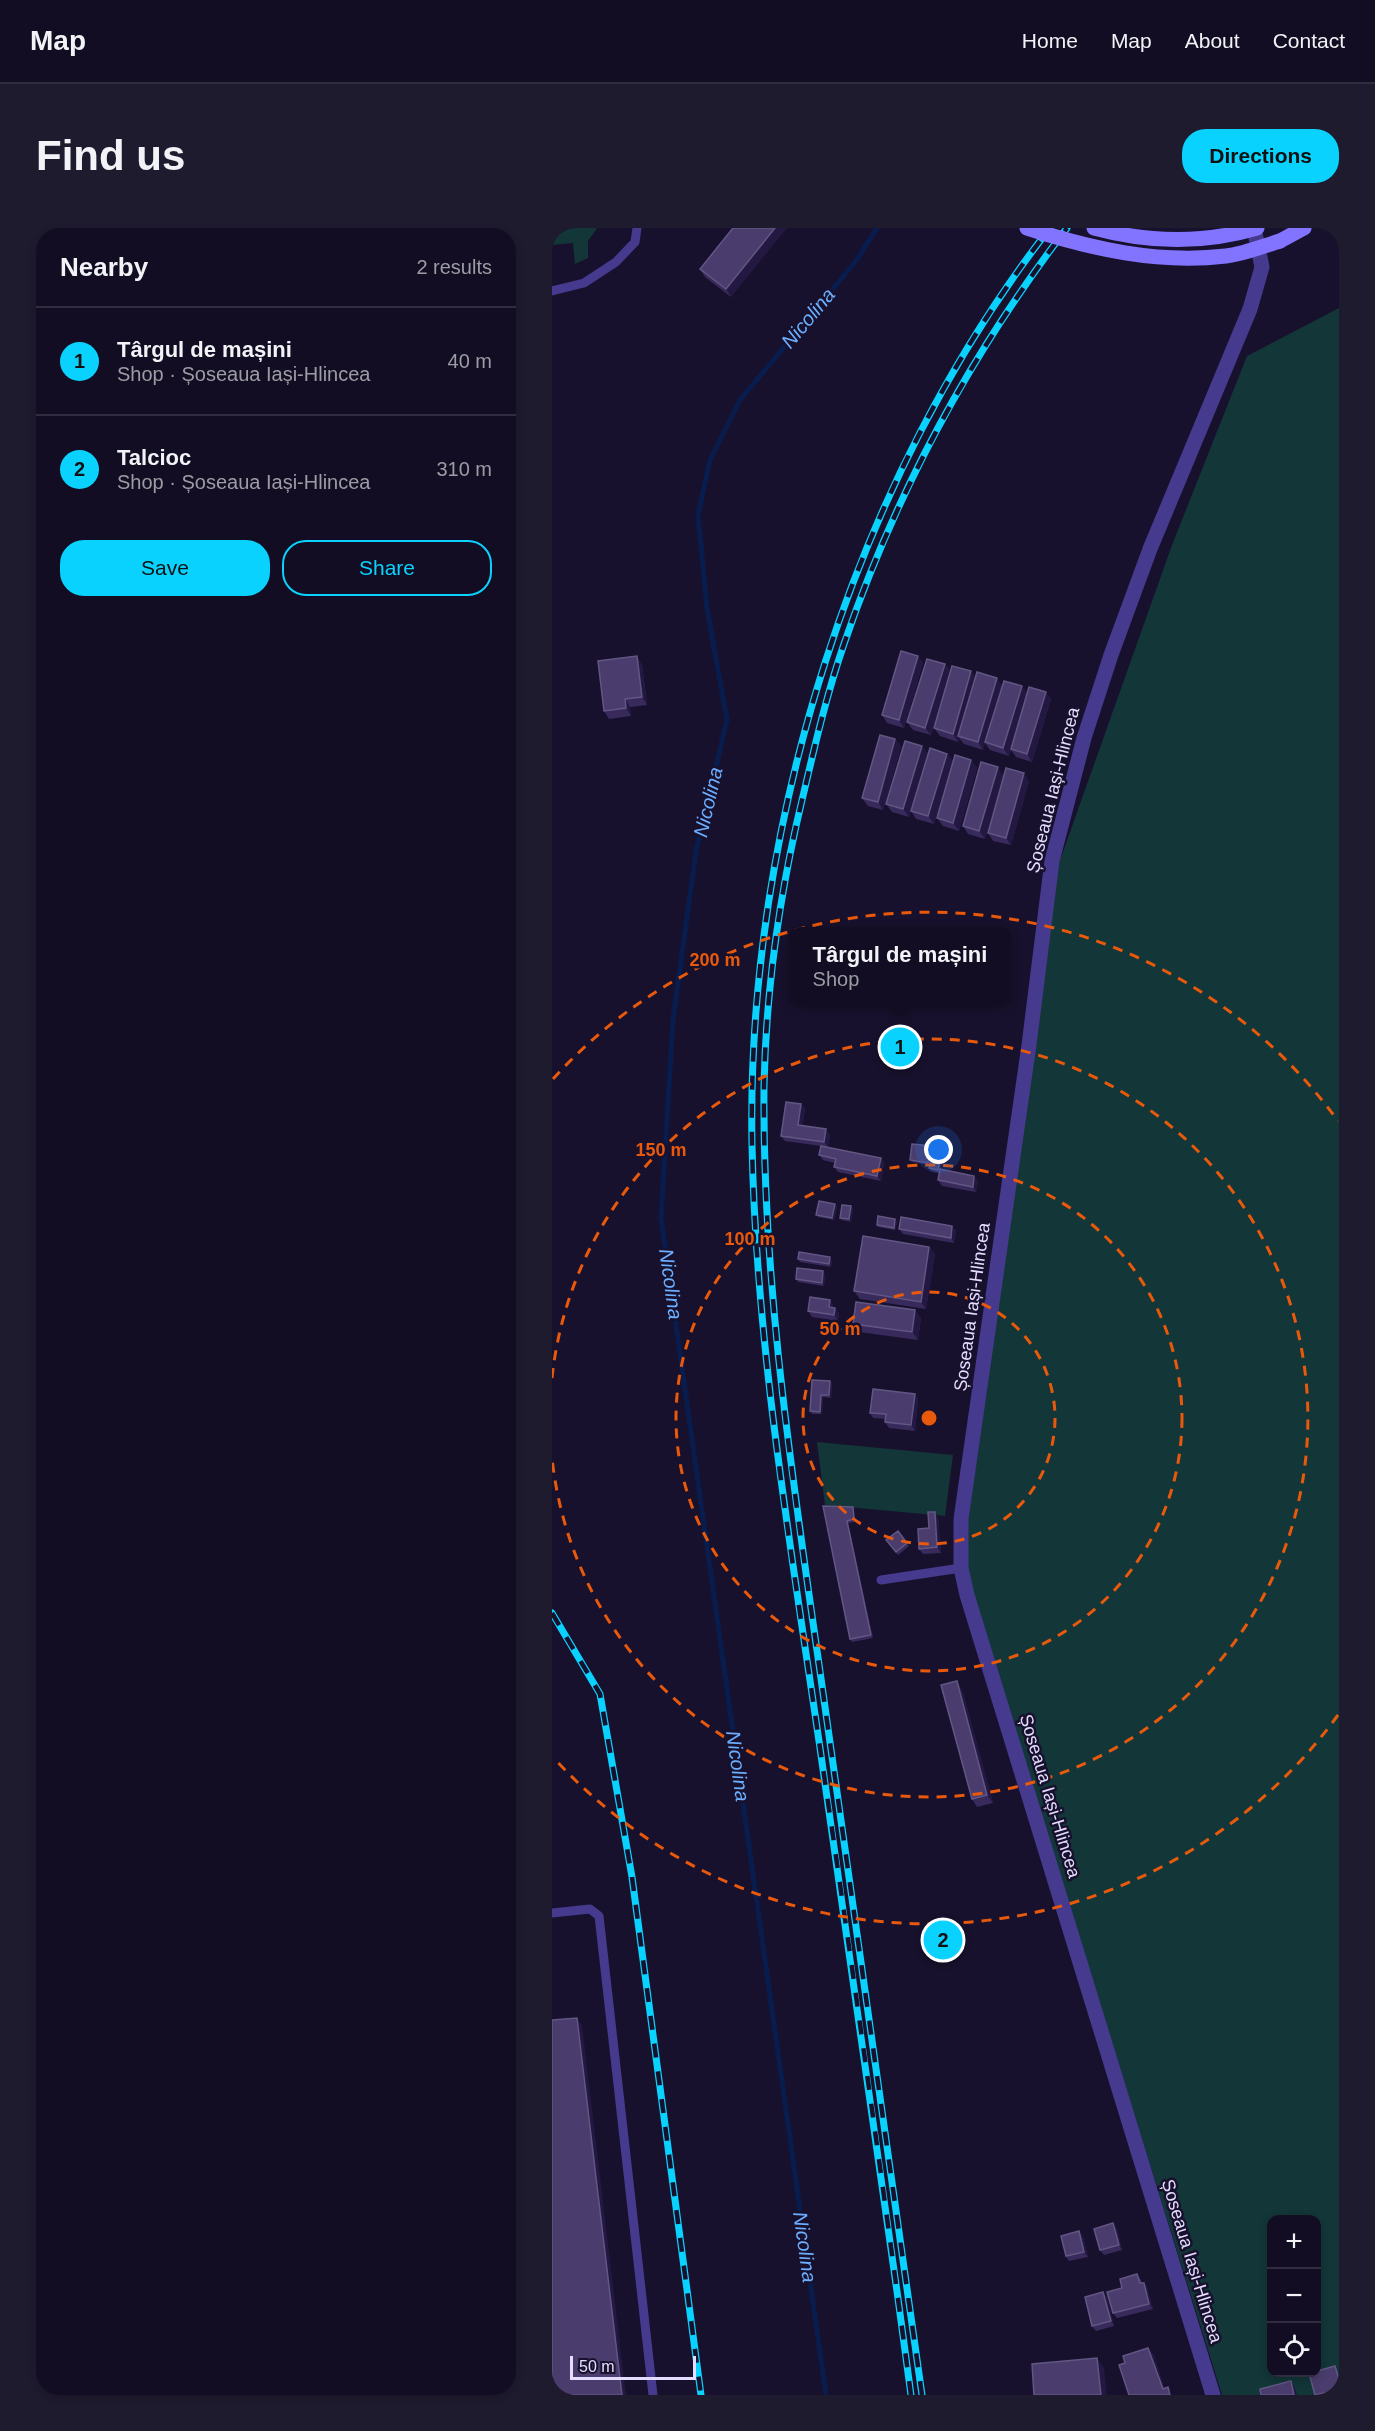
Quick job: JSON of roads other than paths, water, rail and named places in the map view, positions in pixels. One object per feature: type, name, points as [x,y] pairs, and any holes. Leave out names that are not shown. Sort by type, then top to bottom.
[{"type":"main road","points":[[1027,228],[1107,251],[1164,259],[1228,256],[1280,241],[1305,228]]},
{"type":"main road","points":[[1094,228],[1113,233],[1166,240],[1226,237],[1255,228]]},
{"type":"street","name":"Șoseaua Iași-Hlincea","points":[[1213,2395],[967,1595],[961,1568],[961,1520],[1029,1045],[1052,861],[1084,738],[1111,655],[1150,549],[1250,309],[1262,267],[1255,228]]},
{"type":"lane","points":[[552,291],[584,283],[616,262],[635,242],[637,228]]},
{"type":"lane","points":[[881,1580],[961,1568]]},
{"type":"lane","points":[[552,1913],[590,1909],[599,1916],[653,2395]]},
{"type":"waterway","name":"Nicolina","points":[[826,2395],[661,1218],[673,1020],[696,851],[727,720],[707,608],[698,515],[710,460],[740,400],[856,261],[877,228]]},
{"type":"railway","points":[[911,2395],[787,1522],[768,1371],[760,1295],[752,1144],[755,1024],[769,902],[792,781],[826,661],[868,544],[920,432],[981,326],[1050,228]]},
{"type":"railway","points":[[922,2395],[783,1401],[769,1244],[765,1165],[765,1049],[771,976],[787,868],[832,681],[864,588],[912,480],[968,375],[999,325],[1067,228]]},
{"type":"railway","points":[[552,1613],[600,1694],[632,1877],[701,2395]]},
{"type":"place","name":"Târgul de mașini","points":[[900,1047]]},
{"type":"place","name":"Talcioc","points":[[943,1940]]}]
